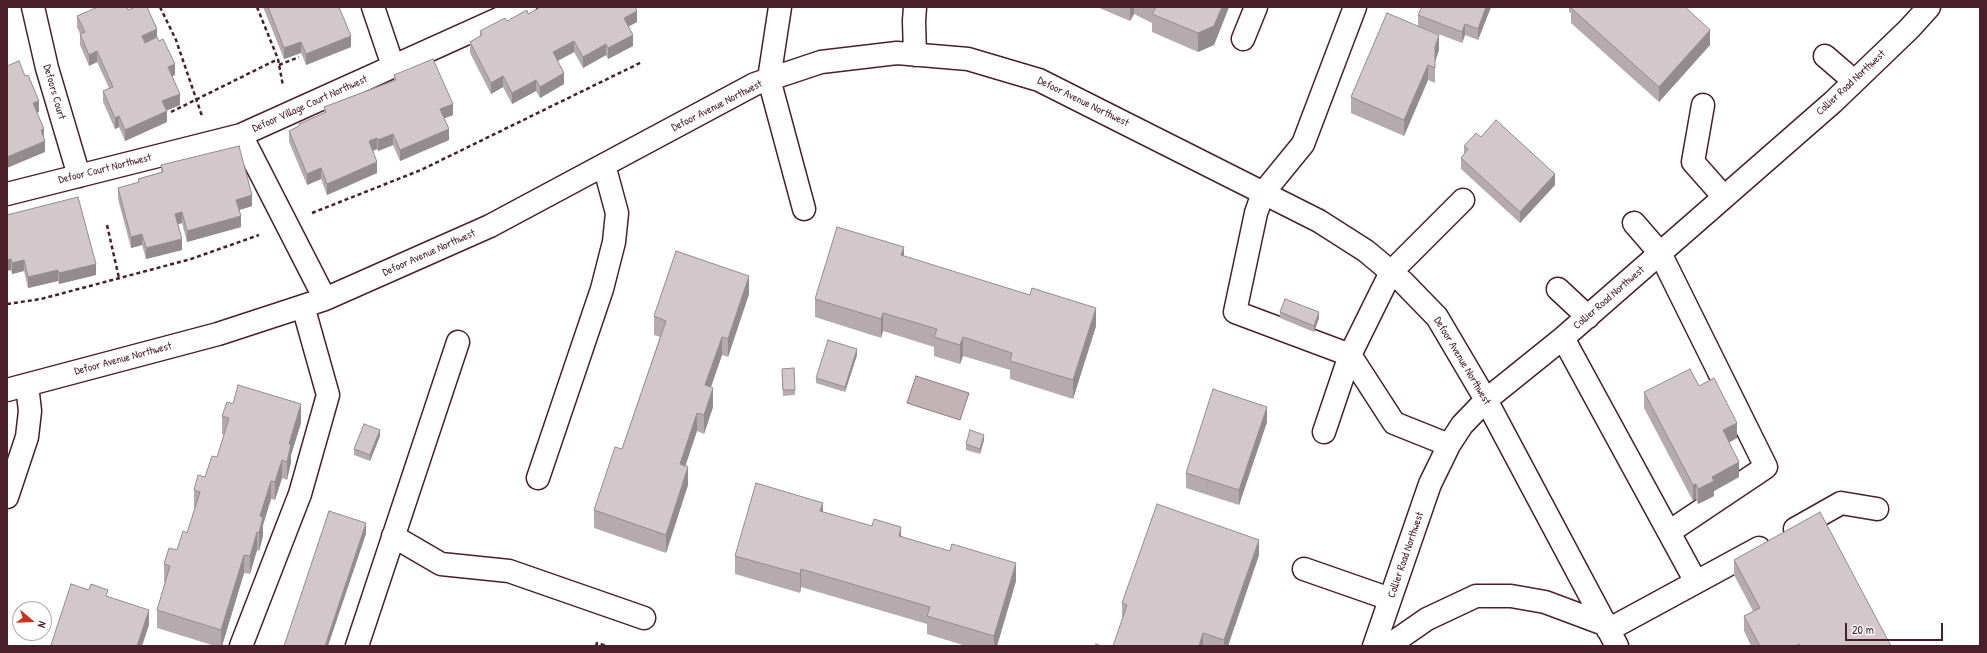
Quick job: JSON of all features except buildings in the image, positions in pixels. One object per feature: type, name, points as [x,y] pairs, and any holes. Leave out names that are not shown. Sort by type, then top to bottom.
[{"type":"street","name":"Defoors Court","points":[[33,7],[47,68],[79,176]]},
{"type":"street","points":[[372,7],[393,66]]},
{"type":"street","name":"Defoor Village Court Northwest","points":[[326,298],[241,135],[525,7]]},
{"type":"street","points":[[780,7],[769,80],[804,209]]},
{"type":"street","points":[[1243,39],[1256,7]]},
{"type":"street","points":[[1355,7],[1303,144],[1263,193],[1256,213],[1235,312],[1350,355],[1394,423],[1449,445]]},
{"type":"street","name":"Collier Road Northwest","points":[[1374,646],[1430,484],[1449,445],[1462,425],[1486,400],[1563,338],[1854,81],[1928,7]]},
{"type":"street","points":[[914,11],[915,55]]},
{"type":"street","name":"Defoor Avenue Northwest","points":[[17,388],[218,334],[326,298],[490,226],[754,84],[821,62],[897,53],[968,59],[1039,80],[1319,221],[1366,251],[1404,282],[1437,317],[1486,400],[1610,633]]},
{"type":"street","points":[[1825,56],[1854,81]]},
{"type":"street","points":[[1703,105],[1692,162],[1724,197]]},
{"type":"street","name":"Defoor Court Northwest","points":[[7,194],[241,135]]},
{"type":"street","points":[[538,478],[602,289],[614,242],[617,213],[604,165]]},
{"type":"street","points":[[1324,432],[1350,355],[1391,272],[1463,200]]},
{"type":"street","points":[[1634,223],[1660,253],[1766,467],[1669,532]]},
{"type":"street","points":[[1558,289],[1588,316]]},
{"type":"street","points":[[241,646],[300,494],[328,396],[303,306]]},
{"type":"street","points":[[1563,338],[1696,582]]},
{"type":"street","points":[[357,646],[458,342]]},
{"type":"street","points":[[7,497],[27,437],[30,411],[17,388]]},
{"type":"street","points":[[1388,646],[1427,619],[1476,596],[1511,596],[1545,602],[1610,633],[1696,582],[1841,504],[1877,509]]},
{"type":"street","points":[[393,536],[441,564],[509,571],[644,618]]},
{"type":"street","points":[[1304,569],[1390,599]]},
{"type":"path","points":[[160,7],[176,40],[209,143]]},
{"type":"path","points":[[257,7],[278,59],[287,114]]},
{"type":"path","points":[[279,65],[299,58]]},
{"type":"path","points":[[171,112],[278,59]]},
{"type":"path","points":[[7,304],[41,299],[191,259],[269,232],[286,223],[421,170],[642,62]]},
{"type":"path","points":[[108,225],[119,278]]},
{"type":"path","points":[[596,646],[597,643],[607,646]]},
{"type":"shaded area","points":[[916,376],[969,393],[960,420],[907,403]]}]
